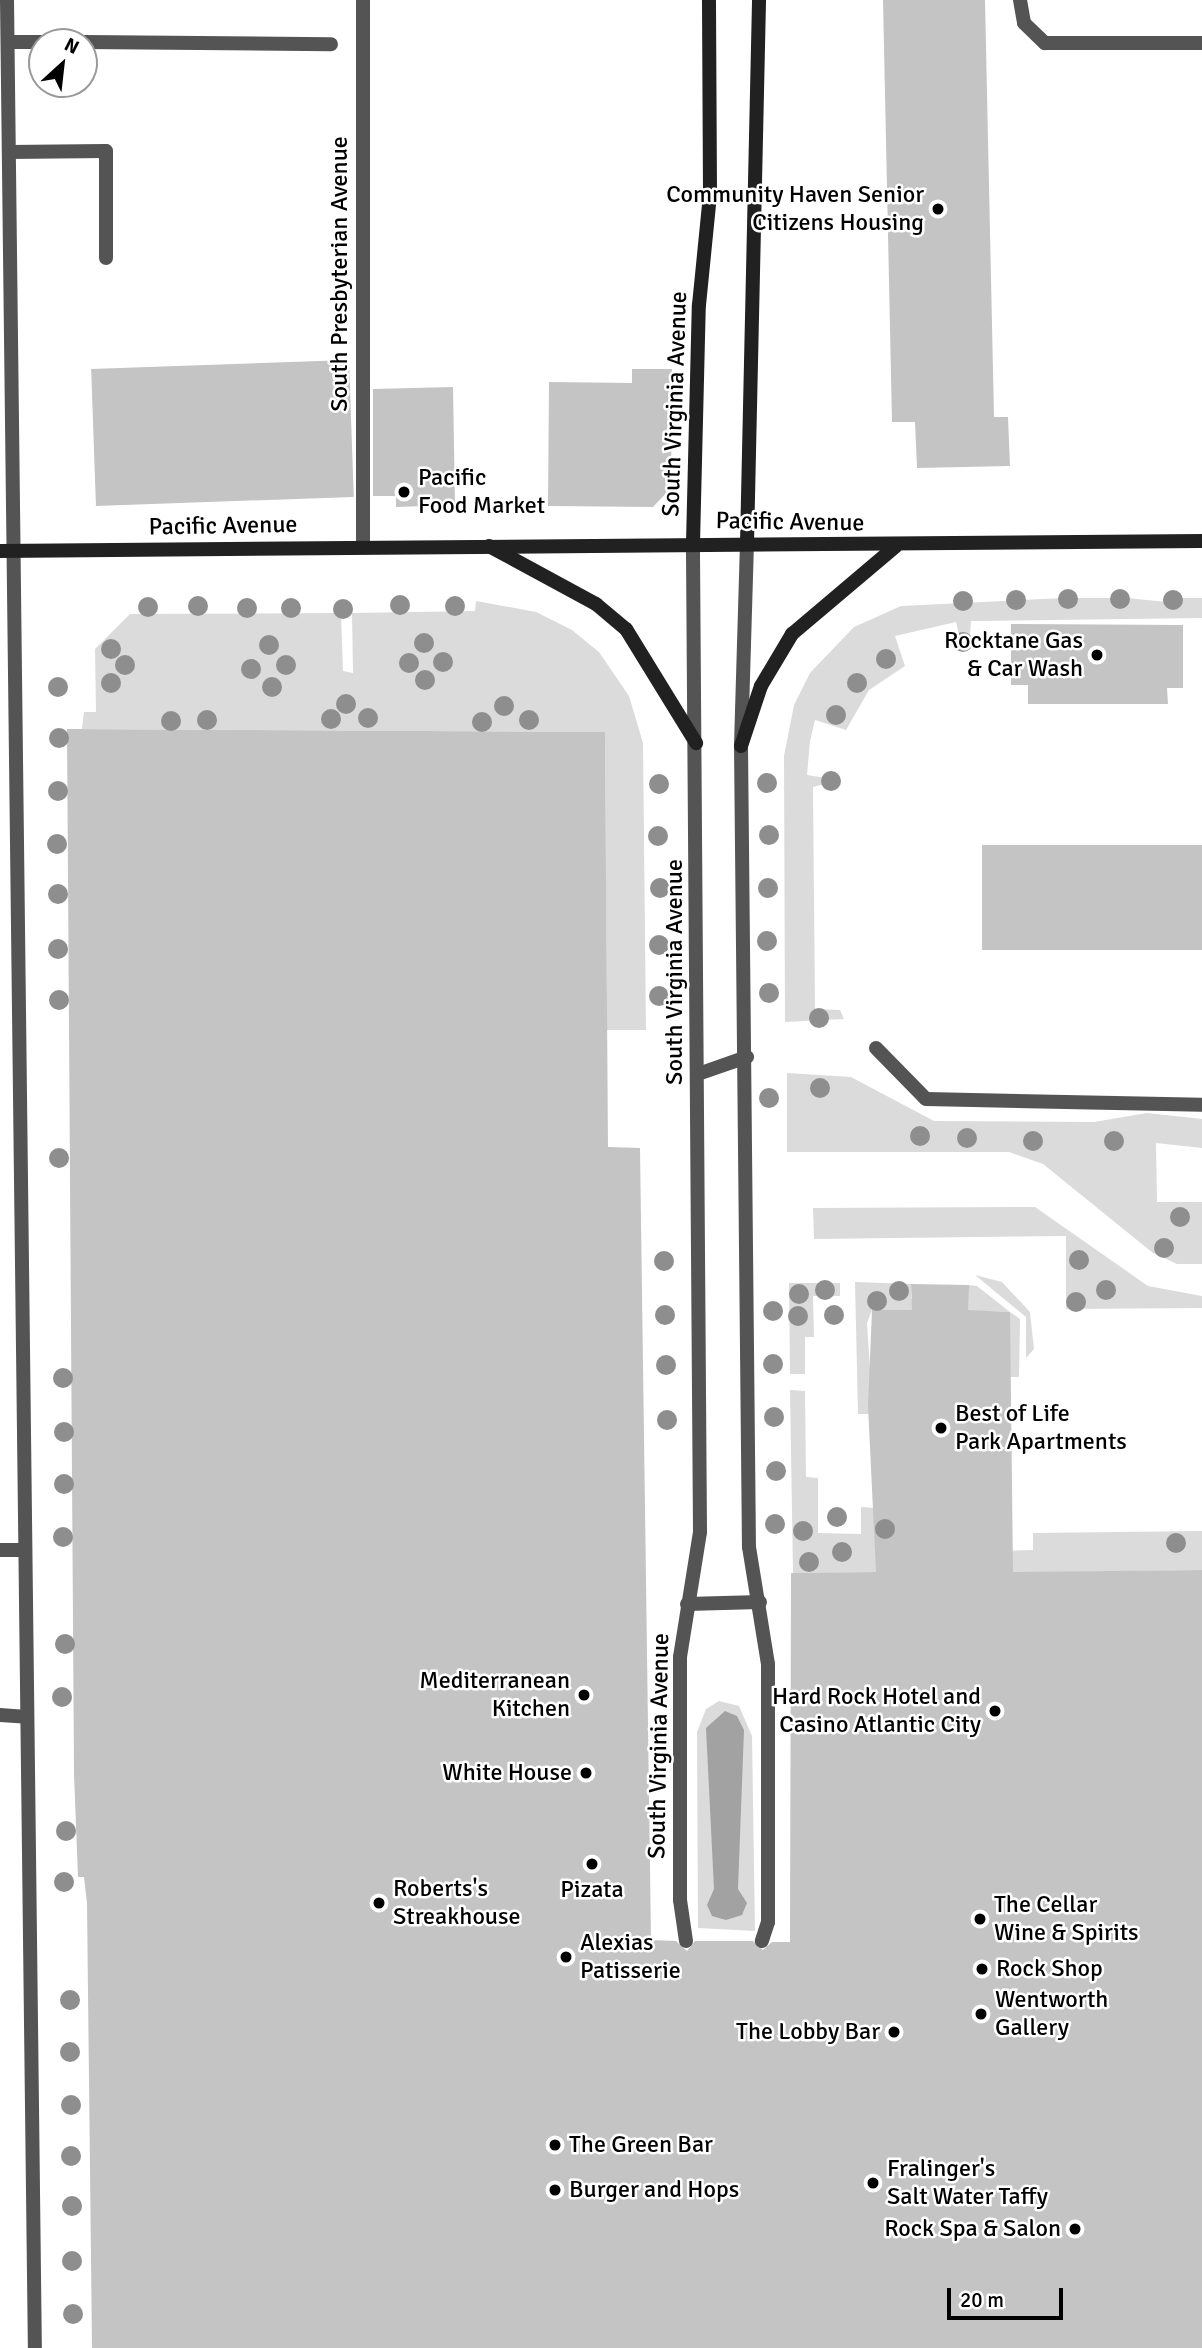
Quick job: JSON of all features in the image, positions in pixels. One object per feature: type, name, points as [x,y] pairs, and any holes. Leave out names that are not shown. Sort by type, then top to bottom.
[{"type":"street","points":[[7,0],[9,152],[5,219],[6,551],[25,1550],[35,2348]]},
{"type":"street","name":"South Presbyterian Avenue","points":[[363,0],[363,547]]},
{"type":"street","name":"South Virginia Avenue","points":[[686,1941],[680,1900],[680,1657],[687,1604],[699,1567],[700,1532],[693,543],[699,305],[710,194],[709,0]]},
{"type":"street","points":[[759,0],[741,746],[747,1057],[749,1547],[760,1602],[768,1678],[768,1922],[762,1941]]},
{"type":"street","points":[[1020,0],[1024,23],[1045,43],[1202,43]]},
{"type":"street","points":[[8,42],[28,42]]},
{"type":"street","points":[[98,42],[331,44]]},
{"type":"street","points":[[9,152],[106,150],[106,258]]},
{"type":"street","name":"Pacific Avenue","points":[[6,551],[693,543],[896,546],[1202,541]]},
{"type":"street","points":[[488,545],[596,604],[626,629],[696,743]]},
{"type":"street","points":[[741,746],[761,686],[792,635],[896,546]]},
{"type":"street","points":[[876,1048],[926,1099],[1202,1105]]},
{"type":"street","points":[[698,1074],[747,1057]]},
{"type":"street","points":[[0,1550],[25,1550]]},
{"type":"street","points":[[687,1604],[760,1602]]},
{"type":"street","points":[[0,1715],[27,1717]]},
{"type":"shaded area","points":[[1063,598],[1064,604],[1074,598],[1116,598],[1117,604],[1126,598],[1178,603],[1179,598],[1202,598],[1202,618],[971,621],[969,648],[963,652],[956,622],[895,636],[905,666],[869,690],[846,730],[815,720],[807,775],[839,780],[813,787],[815,1009],[840,1010],[844,1019],[785,1022],[784,756],[794,705],[810,673],[854,627],[901,606]]},
{"type":"shaded area","points":[[476,601],[536,612],[572,630],[599,652],[629,696],[643,743],[646,1030],[607,1030],[605,732],[82,729],[84,712],[96,712],[95,649],[130,614],[341,613],[343,671],[353,673],[352,613],[475,611]]},
{"type":"shaded area","points":[[787,1073],[851,1077],[934,1121],[1094,1122],[1147,1113],[1202,1119],[1202,1148],[1156,1143],[1157,1202],[1202,1202],[1202,1264],[1177,1264],[1153,1253],[1043,1164],[1009,1152],[787,1152]]},
{"type":"shaded area","points":[[1035,1207],[1148,1286],[1202,1296],[1202,1308],[1066,1309],[1066,1236],[814,1239],[813,1208]]},
{"type":"shaded area","points":[[975,1275],[1002,1282],[1030,1312],[1034,1349],[1026,1358],[1026,1317]]},
{"type":"shaded area","points":[[855,1282],[911,1284],[911,1299],[921,1299],[921,1310],[872,1310],[867,1323],[873,1414],[858,1414]]},
{"type":"shaded area","points":[[789,1283],[840,1283],[840,1296],[813,1296],[814,1337],[805,1337],[805,1374],[790,1374]]},
{"type":"shaded area","points":[[969,1285],[977,1286],[1010,1312],[954,1310]]},
{"type":"shaded area","points":[[1010,1312],[1020,1319],[1019,1377],[1010,1377]]},
{"type":"shaded area","points":[[790,1390],[805,1391],[806,1477],[818,1478],[818,1533],[861,1534],[861,1507],[875,1508],[934,1572],[793,1573]]},
{"type":"shaded area","points":[[1202,1531],[1202,1570],[986,1573],[1000,1551],[1033,1550],[1033,1533]]},
{"type":"shaded area","points":[[719,1701],[739,1706],[752,1736],[755,1931],[698,1928],[697,1732],[706,1709]]},
{"type":"shaded area","points":[[725,1711],[737,1716],[744,1730],[738,1889],[747,1903],[742,1915],[726,1920],[712,1916],[707,1905],[714,1889],[706,1728]]},
{"type":"building","name":"Community Haven Senior Citizens Housing","points":[[883,0],[985,0],[994,417],[1008,417],[1010,466],[917,468],[915,422],[892,422]]},
{"type":"building","points":[[349,360],[354,497],[96,506],[91,369]]},
{"type":"building","points":[[632,369],[672,369],[671,488],[653,507],[548,506],[549,382],[632,383]]},
{"type":"building","points":[[453,387],[455,505],[396,507],[396,496],[373,496],[373,389]]},
{"type":"building","name":"Rocktane Gas & Car Wash","points":[[1011,624],[1183,625],[1183,688],[1167,688],[1168,704],[1028,704],[1028,685],[1011,685]]},
{"type":"building","points":[[67,729],[605,732],[608,1147],[640,1148],[651,1940],[676,1941],[687,1951],[695,1941],[753,1941],[763,1950],[772,1942],[790,1942],[791,1573],[876,1572],[868,1406],[872,1310],[912,1310],[911,1284],[969,1285],[968,1310],[1010,1312],[1013,1572],[1202,1570],[1202,2348],[92,2348],[87,1903],[84,1877],[78,1877],[74,1774]]},
{"type":"building","points":[[982,845],[1202,845],[1202,950],[982,950]]},
{"type":"place","name":"Community Haven Senior Citizens Housing","points":[[938,209]]},
{"type":"place","name":"Pacific Food Market","points":[[404,492]]},
{"type":"place","name":"Rocktane Gas & Car Wash","points":[[1097,655]]},
{"type":"place","name":"Best of Life Park Apartments","points":[[941,1428]]},
{"type":"place","name":"Mediterranean Kitchen","points":[[584,1695]]},
{"type":"place","name":"Hard Rock Hotel and Casino Atlantic City","points":[[995,1711]]},
{"type":"place","name":"White House","points":[[586,1773]]},
{"type":"place","name":"Pizata","points":[[592,1864]]},
{"type":"place","name":"Roberts's Streakhouse","points":[[379,1903]]},
{"type":"place","name":"The Cellar Wine & Spirits","points":[[980,1919]]},
{"type":"place","name":"Alexias Patisserie","points":[[566,1957]]},
{"type":"place","name":"Rock Shop","points":[[982,1969]]},
{"type":"place","name":"Wentworth Gallery","points":[[981,2014]]},
{"type":"place","name":"The Lobby Bar","points":[[894,2032]]},
{"type":"place","name":"The Green Bar","points":[[555,2145]]},
{"type":"place","name":"Fralinger's Salt Water Taffy","points":[[873,2183]]},
{"type":"place","name":"Burger and Hops","points":[[555,2190]]},
{"type":"place","name":"Rock Spa & Salon","points":[[1075,2229]]}]
